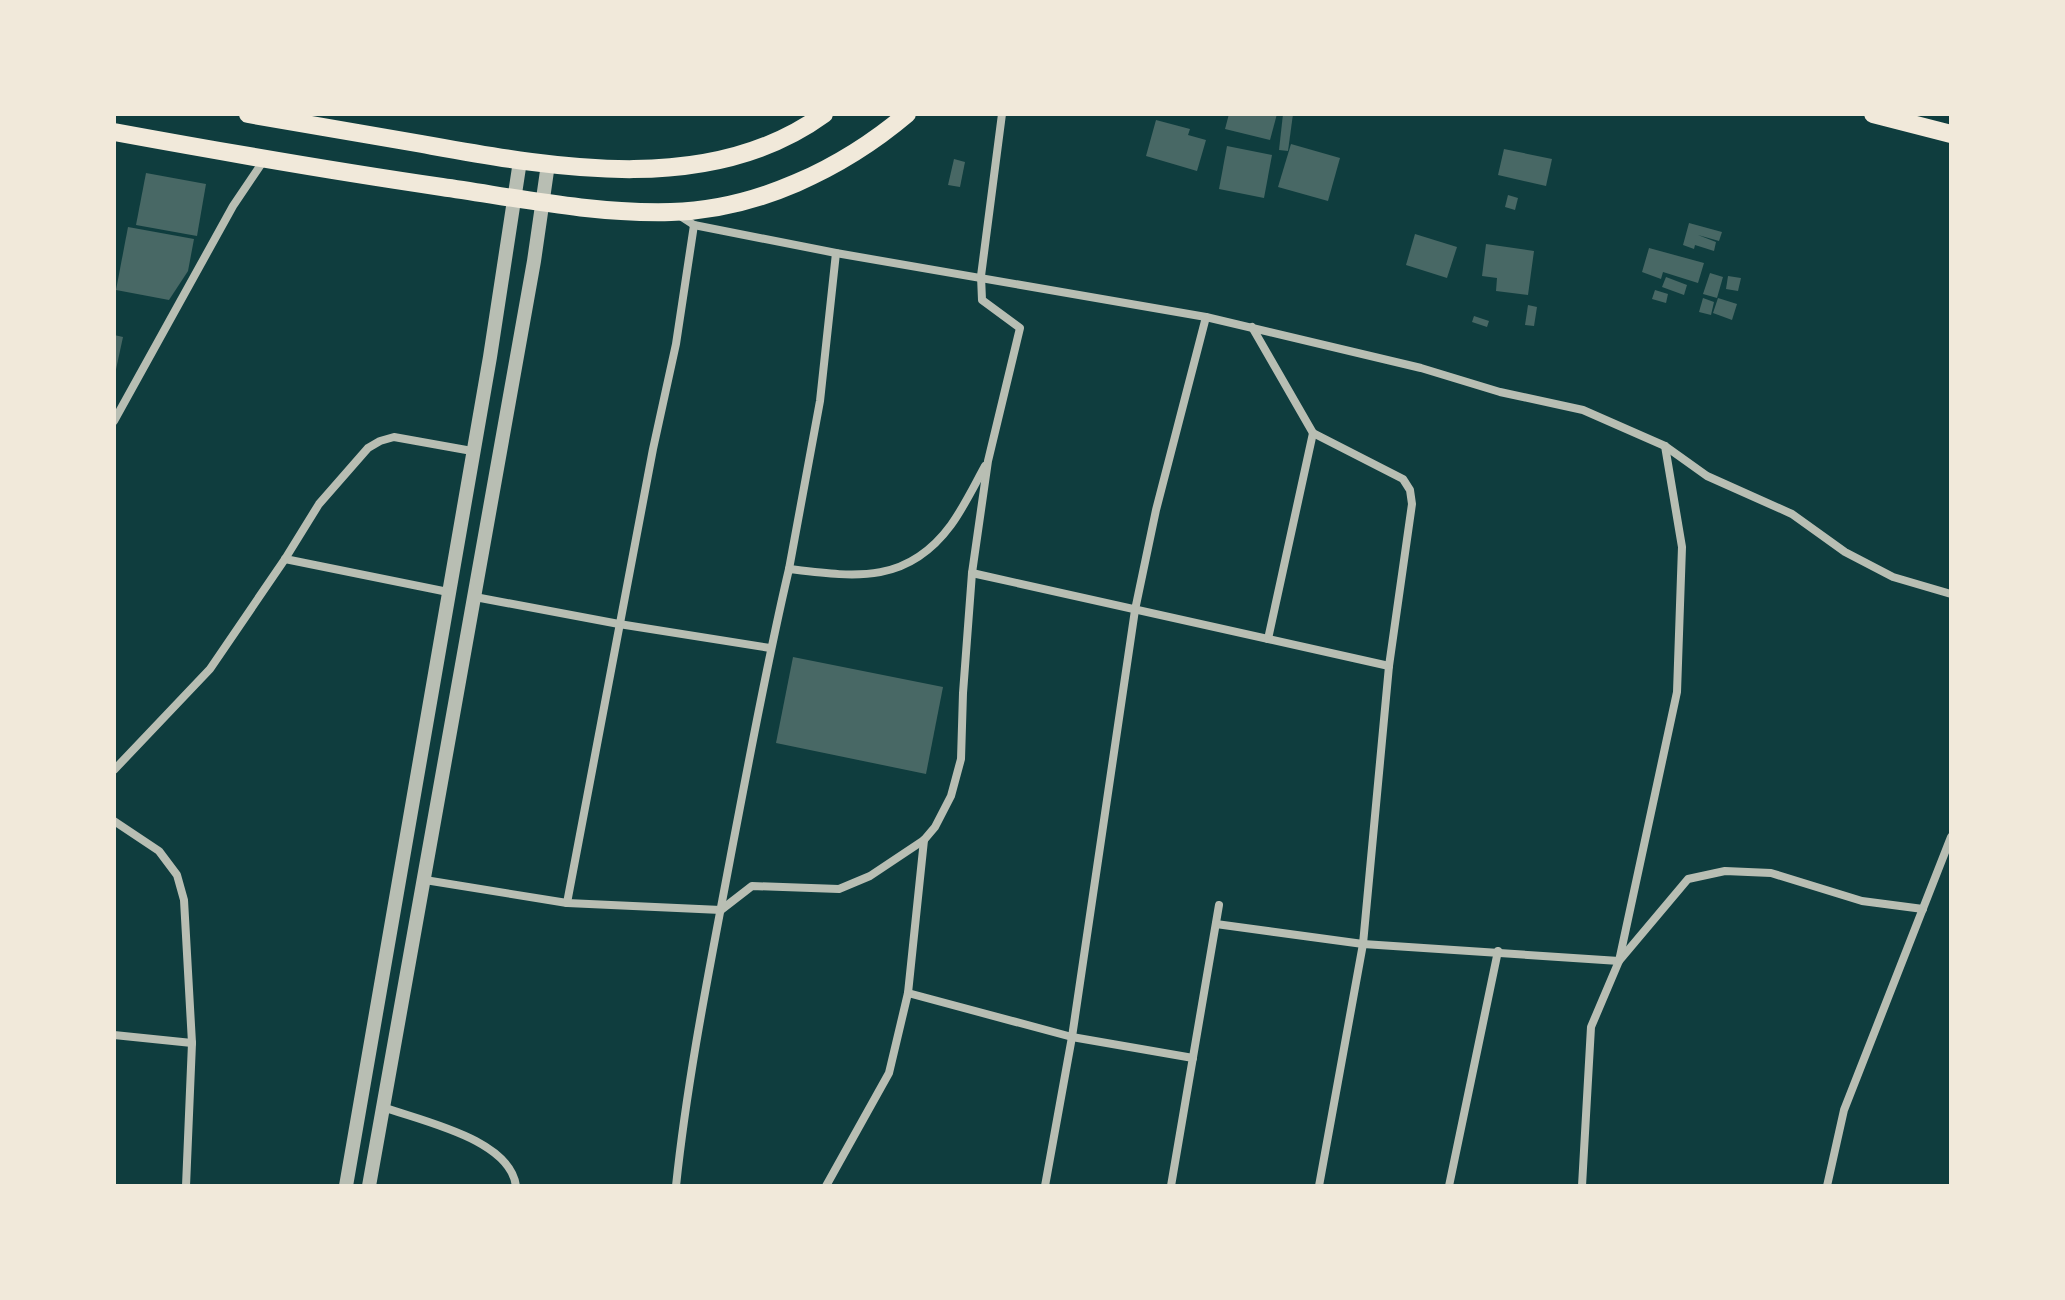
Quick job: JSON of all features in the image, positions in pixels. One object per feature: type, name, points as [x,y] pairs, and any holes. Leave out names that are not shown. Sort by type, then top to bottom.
[{"type":"highway","points":[[248,114],[520,161],[644,168],[707,162],[742,153],[783,138],[824,114]]},
{"type":"highway","points":[[114,132],[542,203],[593,209],[674,212],[757,196],[801,181],[844,159],[907,114]]},
{"type":"highway","points":[[1873,114],[1951,134]]},
{"type":"street","points":[[425,880],[567,903],[721,910],[752,886],[839,889],[870,876],[924,840],[935,827],[951,796],[961,759],[972,573],[988,461],[1020,328],[982,300],[981,276],[1002,114]]},
{"type":"street","points":[[114,421],[233,206],[265,159]]},
{"type":"street","points":[[346,1186],[520,161]]},
{"type":"street","points":[[369,1186],[475,597],[548,164]]},
{"type":"street","points":[[674,212],[694,225],[1252,327],[1421,368],[1500,392],[1583,410],[1665,446],[1707,476],[1792,514],[1857,559],[1893,577],[1951,594]]},
{"type":"street","points":[[567,903],[676,344],[694,225]]},
{"type":"street","points":[[676,1186],[683,1119],[721,910],[820,401],[836,253]]},
{"type":"street","points":[[1045,1186],[1072,1037],[1135,610],[1156,510],[1206,317]]},
{"type":"street","points":[[1252,327],[1313,433],[1403,479],[1410,490],[1412,504],[1389,666],[1363,944],[1319,1186]]},
{"type":"street","points":[[1268,639],[1313,433]]},
{"type":"street","points":[[114,770],[210,669],[319,504],[368,448],[394,437],[472,451]]},
{"type":"street","points":[[1582,1186],[1591,1027],[1619,961],[1677,692],[1682,547],[1665,446]]},
{"type":"street","points":[[789,569],[870,574],[908,566],[927,552],[951,525],[988,461]]},
{"type":"street","points":[[285,559],[448,592]]},
{"type":"street","points":[[972,573],[1389,666]]},
{"type":"street","points":[[475,597],[770,648]]},
{"type":"street","points":[[114,821],[159,851],[177,875],[184,900],[192,1043],[186,1186]]},
{"type":"street","points":[[1827,1186],[1844,1110],[1951,837]]},
{"type":"street","points":[[826,1186],[889,1073],[908,993],[924,840]]},
{"type":"street","points":[[1619,961],[1688,879],[1725,871],[1771,873],[1862,901],[1923,909]]},
{"type":"street","points":[[1171,1186],[1219,905]]},
{"type":"street","points":[[1216,924],[1363,944],[1619,961]]},
{"type":"street","points":[[1449,1186],[1498,951]]},
{"type":"street","points":[[908,993],[1072,1037],[1193,1058]]},
{"type":"street","points":[[114,1035],[192,1043]]},
{"type":"street","points":[[383,1107],[479,1141],[500,1157],[515,1177],[516,1186]]},
{"type":"building","points":[[1229,114],[1277,114],[1270,140],[1225,129]]},
{"type":"building","points":[[1283,114],[1293,114],[1288,151],[1279,150]]},
{"type":"building","points":[[1156,120],[1190,129],[1188,135],[1206,140],[1197,171],[1146,156]]},
{"type":"building","points":[[1291,144],[1340,158],[1328,201],[1278,187]]},
{"type":"building","points":[[1227,146],[1272,155],[1264,198],[1219,189]]},
{"type":"building","points":[[1504,149],[1552,159],[1546,186],[1498,175]]},
{"type":"building","points":[[954,159],[965,162],[960,187],[948,185]]},
{"type":"building","points":[[146,173],[206,184],[197,236],[136,225]]},
{"type":"building","points":[[1508,195],[1518,198],[1515,210],[1505,207]]},
{"type":"building","points":[[1689,223],[1722,232],[1719,241],[1698,235],[1716,242],[1714,251],[1683,245]]},
{"type":"building","points":[[128,227],[194,239],[188,271],[169,300],[116,290]]},
{"type":"building","points":[[1415,234],[1457,247],[1447,278],[1406,265]]},
{"type":"building","points":[[1486,244],[1534,251],[1528,295],[1496,291],[1497,278],[1482,276]]},
{"type":"building","points":[[1649,248],[1704,263],[1698,283],[1663,272],[1661,279],[1642,272]]},
{"type":"building","points":[[1710,273],[1723,277],[1717,298],[1703,294]]},
{"type":"building","points":[[1728,276],[1741,278],[1738,291],[1726,289]]},
{"type":"building","points":[[1666,277],[1687,285],[1684,295],[1662,287]]},
{"type":"building","points":[[1655,290],[1668,294],[1666,303],[1652,299]]},
{"type":"building","points":[[1703,298],[1714,302],[1711,315],[1699,312]]},
{"type":"building","points":[[1718,298],[1737,304],[1732,320],[1713,313]]},
{"type":"building","points":[[1528,305],[1537,307],[1534,326],[1525,325]]},
{"type":"building","points":[[1474,316],[1489,321],[1487,327],[1472,322]]},
{"type":"building","points":[[114,335],[123,337],[115,374],[114,374]]},
{"type":"building","points":[[793,657],[943,687],[926,774],[776,743]]}]
